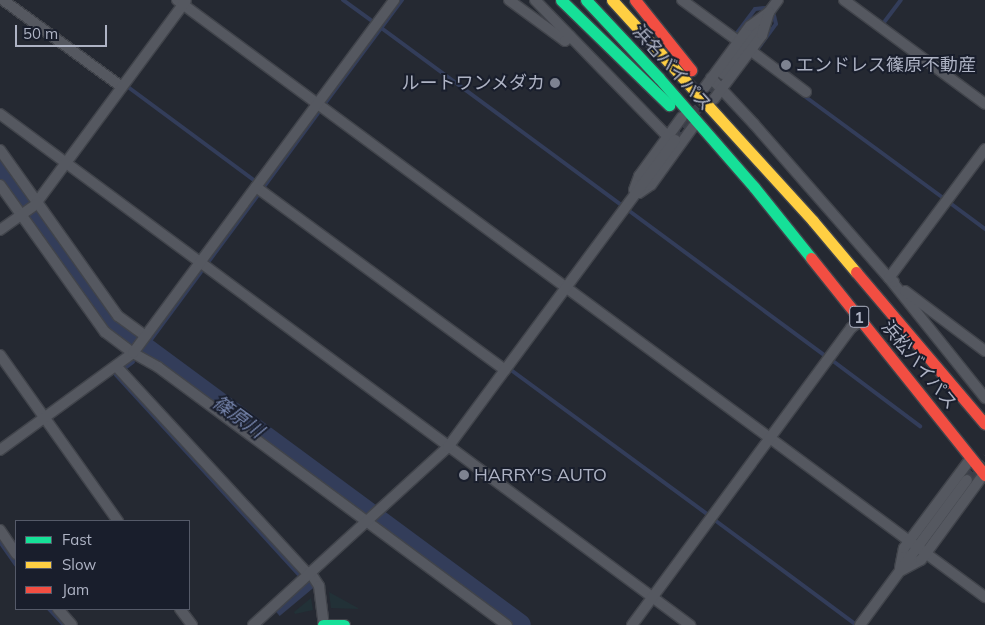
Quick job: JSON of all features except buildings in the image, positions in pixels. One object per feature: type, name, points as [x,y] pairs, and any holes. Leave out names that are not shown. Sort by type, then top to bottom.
[{"type":"main road","points":[[561,0],[682,117],[731,161]]},
{"type":"main road","name":"浜名バイパス","points":[[586,0],[731,161]]},
{"type":"main road","name":"浜名バイパス","points":[[612,0],[747,147]]},
{"type":"main road","points":[[635,0],[708,83],[714,99],[747,147]]},
{"type":"main road","name":"浜松バイパス","points":[[747,147],[893,313],[985,424]]},
{"type":"main road","name":"浜松バイパス","points":[[731,161],[984,475]]},
{"type":"main road","points":[[324,625],[344,625]]},
{"type":"street","points":[[3,0],[122,87]]},
{"type":"street","points":[[0,450],[135,351],[394,0]]},
{"type":"street","points":[[510,0],[565,41],[570,36]]},
{"type":"street","points":[[535,0],[671,138]]},
{"type":"street","points":[[682,0],[738,41]]},
{"type":"street","points":[[723,74],[778,0]]},
{"type":"street","points":[[844,0],[985,104]]},
{"type":"street","points":[[0,230],[37,204],[182,2],[317,104],[985,597]]},
{"type":"street","points":[[769,12],[750,26],[708,83],[721,89],[889,278],[985,398]]},
{"type":"street","points":[[714,99],[762,34],[769,12]]},
{"type":"street","points":[[750,50],[806,92]]},
{"type":"street","points":[[0,114],[690,625]]},
{"type":"street","points":[[252,625],[448,447],[632,198],[639,176],[671,138],[682,117]]},
{"type":"street","points":[[632,198],[651,185],[693,127]]},
{"type":"street","points":[[889,278],[985,149]]},
{"type":"street","points":[[0,150],[118,316],[145,338]]},
{"type":"street","points":[[0,185],[23,214],[105,332],[158,367],[370,518],[507,625]]},
{"type":"street","points":[[256,187],[505,370]]},
{"type":"street","points":[[889,278],[985,351]]},
{"type":"street","points":[[632,625],[851,328],[861,320]]},
{"type":"street","points":[[0,355],[117,520]]},
{"type":"street","points":[[116,366],[309,573],[319,586],[324,625]]},
{"type":"street","points":[[899,572],[921,560],[918,547],[971,458]]},
{"type":"street","points":[[860,625],[899,572],[904,548],[918,547],[984,475]]},
{"type":"street","points":[[918,547],[967,480]]},
{"type":"street","points":[[0,530],[15,552]]},
{"type":"street","points":[[59,610],[72,625]]},
{"type":"street","points":[[181,610],[192,625]]},
{"type":"shaded area","points":[[329,592],[358,608],[358,609],[331,608]]},
{"type":"shaded area","points":[[311,598],[313,610],[295,614],[294,612]]},
{"type":"water","points":[[309,581],[314,587],[280,616],[275,610]]},
{"type":"waterway","points":[[343,0],[371,20]]},
{"type":"waterway","points":[[326,102],[402,0]]},
{"type":"waterway","points":[[885,21],[901,0]]},
{"type":"waterway","points":[[737,33],[755,9],[765,8]]},
{"type":"waterway","points":[[757,50],[776,24],[774,15]]},
{"type":"waterway","points":[[380,27],[621,205]]},
{"type":"waterway","points":[[128,87],[255,181]]},
{"type":"waterway","points":[[803,95],[943,198]]},
{"type":"waterway","points":[[263,188],[318,113]]},
{"type":"waterway","name":"篠原川","points":[[0,167],[111,323],[520,625]]},
{"type":"waterway","points":[[209,261],[258,195]]},
{"type":"waterway","points":[[950,203],[985,229]]},
{"type":"waterway","points":[[628,210],[825,356]]},
{"type":"waterway","points":[[141,353],[201,272]]},
{"type":"waterway","points":[[833,361],[920,426]]},
{"type":"waterway","points":[[125,368],[133,362]]},
{"type":"waterway","points":[[511,370],[707,514]]},
{"type":"waterway","points":[[116,375],[299,575]]},
{"type":"waterway","points":[[716,521],[854,623]]},
{"type":"waterway","points":[[0,542],[15,564]]},
{"type":"waterway","points":[[50,610],[64,625]]},
{"type":"tunnel","points":[[675,140],[723,74]]},
{"type":"tunnel","points":[[967,480],[985,456]]},
{"type":"traffic: fast","points":[[561,0],[669,105]]},
{"type":"traffic: fast","points":[[586,0],[659,78],[754,187],[811,258]]},
{"type":"traffic: fast","points":[[323,625],[344,625]]},
{"type":"traffic: slow","points":[[612,0],[813,221],[856,272]]},
{"type":"traffic: jam","points":[[635,0],[691,70]]},
{"type":"traffic: jam","points":[[811,258],[985,475]]},
{"type":"traffic: jam","points":[[856,272],[985,424]]},
{"type":"place","name":"エンドレス篠原不動産","points":[[786,65]]},
{"type":"place","name":"ルートワンメダカ","points":[[555,83]]},
{"type":"place","name":"HARRY'S AUTO","points":[[464,475]]}]
